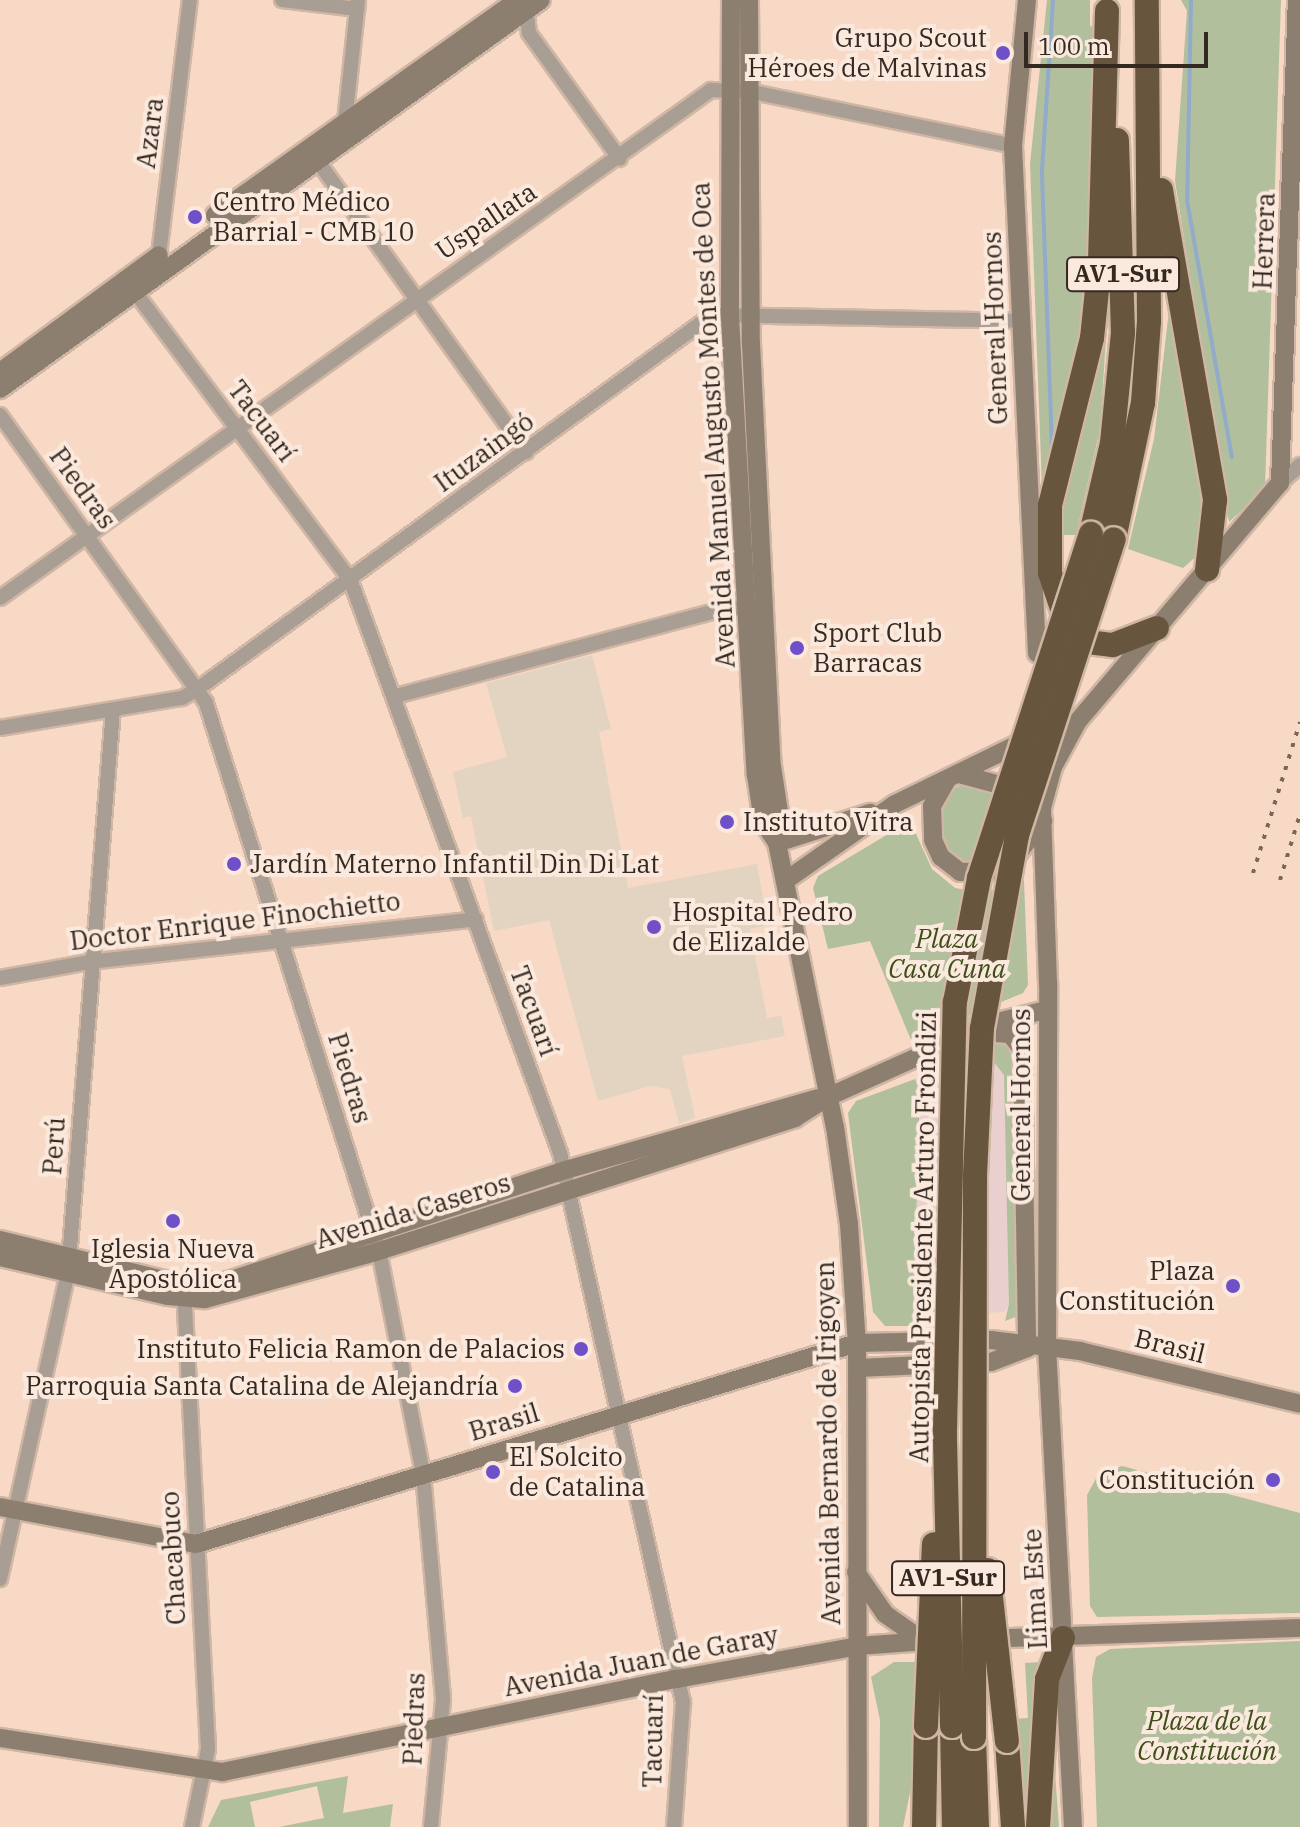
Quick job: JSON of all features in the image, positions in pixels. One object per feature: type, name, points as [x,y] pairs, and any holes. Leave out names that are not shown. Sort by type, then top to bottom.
[{"type":"highway","name":"Autopista Presidente Arturo Frondizi","points":[[977,1827],[974,1737],[977,1096],[995,936],[1017,835],[1143,403],[1149,321],[1147,0]]},
{"type":"highway","name":"Autopista Presidente Arturo Frondizi","points":[[954,1827],[945,1430],[958,987],[979,878],[1102,536],[1123,333],[1121,192],[1107,6]]},
{"type":"highway","points":[[1107,6],[1100,261],[1092,338],[1048,522],[1050,573],[1064,620],[1072,632],[1100,646],[1157,628]]},
{"type":"highway","points":[[1146,46],[1169,250],[1215,500],[1207,570]]},
{"type":"highway","points":[[1016,745],[1043,724],[1050,711],[1064,620]]},
{"type":"highway","points":[[924,1827],[923,1770],[930,1593],[945,1430]]},
{"type":"highway","points":[[977,1488],[993,1602],[1003,1742],[1013,1827]]},
{"type":"highway","points":[[1038,1827],[1047,1679],[1063,1638]]},
{"type":"highway","points":[[1003,1742],[1004,1827]]},
{"type":"highway","points":[[911,1827],[923,1770]]},
{"type":"main road","points":[[0,372],[129,284],[522,4],[541,0]]},
{"type":"main road","name":"Avenida Manuel Augusto Montes de Oca","points":[[731,0],[750,318],[755,606]]},
{"type":"main road","name":"Avenida Manuel Augusto Montes de Oca","points":[[749,0],[738,90],[730,317],[755,606],[780,818],[777,843],[830,1096]]},
{"type":"main road","name":"General Hornos","points":[[1027,0],[1013,146],[1037,653]]},
{"type":"main road","name":"Herrera","points":[[1280,483],[1294,330],[1297,0]]},
{"type":"main road","points":[[0,389],[129,284]]},
{"type":"main road","points":[[1157,628],[1280,483]]},
{"type":"main road","name":"General Hornos","points":[[1047,1349],[1042,814],[1053,767],[1078,721],[1157,628]]},
{"type":"main road","points":[[777,843],[895,804],[1016,745]]},
{"type":"main road","points":[[952,776],[1005,784],[1042,814],[1012,861],[991,871],[960,872],[941,857],[931,823],[937,794],[952,776]]},
{"type":"main road","points":[[785,881],[895,804]]},
{"type":"main road","name":"Avenida Caseros","points":[[0,1257],[69,1265],[184,1291],[205,1299],[830,1096],[980,1032],[993,1023],[1046,1010]]},
{"type":"main road","name":"General Hornos","points":[[980,1032],[1013,1035],[1022,1049],[1027,1348]]},
{"type":"main road","name":"Avenida Bernardo de Irigoyen","points":[[830,1096],[849,1224],[858,1368],[858,1827]]},
{"type":"main road","name":"Avenida Caseros","points":[[0,1240],[69,1265]]},
{"type":"main road","name":"Brasil","points":[[8,1508],[196,1544],[857,1343],[991,1340],[1027,1348],[1080,1351],[1300,1404]]},
{"type":"main road","name":"Brasil","points":[[858,1368],[991,1362],[1027,1348]]},
{"type":"main road","name":"Lima Este","points":[[1047,1349],[1073,1827]]},
{"type":"main road","points":[[856,1572],[885,1614],[922,1640]]},
{"type":"main road","name":"Avenida Juan de Garay","points":[[0,1738],[205,1772],[858,1646],[922,1640],[1063,1638],[1300,1628]]},
{"type":"street","name":"Azara","points":[[158,263],[190,0]]},
{"type":"street","points":[[282,0],[357,4],[344,130]]},
{"type":"street","points":[[522,4],[529,33],[620,159]]},
{"type":"street","name":"Uspallata","points":[[0,598],[417,297],[620,159],[711,90],[738,90]]},
{"type":"street","points":[[738,90],[1013,146]]},
{"type":"street","points":[[312,153],[526,452]]},
{"type":"street","name":"Tacuarí","points":[[129,284],[350,579],[396,696],[569,1179],[683,1702],[674,1827]]},
{"type":"street","name":"Ituzaingó","points":[[0,728],[182,698],[712,315],[1021,321]]},
{"type":"street","name":"Piedras","points":[[0,415],[199,688],[284,942],[376,1243],[423,1474],[443,1700],[431,1827]]},
{"type":"street","points":[[1280,483],[1300,465]]},
{"type":"street","points":[[396,696],[755,606]]},
{"type":"street","name":"Perú","points":[[0,1579],[8,1508],[69,1265],[89,962],[113,710]]},
{"type":"street","name":"Doctor Enrique Finochietto","points":[[0,978],[89,962],[476,919]]},
{"type":"street","name":"Chacabuco","points":[[184,1291],[208,1749],[192,1827]]},
{"type":"shaded area","name":"Hospital Pedro de Elizalde","points":[[592,655],[611,729],[599,732],[628,888],[757,864],[765,926],[750,929],[767,1018],[781,1016],[785,1036],[682,1056],[695,1118],[679,1124],[670,1089],[650,1086],[598,1101],[549,920],[494,931],[471,816],[463,818],[453,772],[507,757],[486,683]]},
{"type":"shaded area","points":[[991,1043],[993,1061],[1004,1075],[1010,1304],[1004,1312],[913,1317],[920,1091],[915,1079]]},
{"type":"green space","points":[[1047,0],[1090,0],[1090,26],[1095,27],[1088,309],[1043,515],[1030,164]]},
{"type":"green space","points":[[1181,0],[1281,0],[1265,488],[1229,522],[1175,181],[1187,11]]},
{"type":"green space","points":[[1111,263],[1100,429],[1076,535],[1057,535],[1055,515]]},
{"type":"green space","points":[[1170,302],[1209,502],[1199,554],[1183,568],[1128,549],[1154,439]]},
{"type":"green space","name":"Plaza Casa Cuna","points":[[971,781],[993,792],[973,862],[967,864],[952,855],[939,824],[940,804],[948,791]]},
{"type":"green space","name":"Plaza Casa Cuna","points":[[910,821],[932,869],[955,888],[983,893],[1024,880],[1028,985],[1023,993],[911,1040],[870,941],[828,949],[813,888],[818,876]]},
{"type":"green space","points":[[991,1043],[1007,1044],[1015,1060],[1018,1316],[1005,1321],[1009,1304],[1004,1075],[993,1061]]},
{"type":"green space","points":[[915,1079],[920,1091],[913,1326],[885,1326],[873,1312],[848,1113],[856,1101]]},
{"type":"green space","points":[[1122,1466],[1300,1513],[1300,1613],[1097,1617],[1090,1606],[1087,1495],[1099,1473]]},
{"type":"green space","name":"Plaza de la Constitución","points":[[1300,1641],[1300,1827],[1097,1827],[1092,1678],[1096,1657],[1110,1649]]},
{"type":"green space","points":[[894,1662],[921,1662],[914,1773],[903,1827],[879,1827],[880,1720],[871,1677]]},
{"type":"green space","points":[[1041,1662],[1034,1827],[1016,1827],[1011,1719],[1028,1718],[1025,1663]]},
{"type":"green space","points":[[1052,1732],[1059,1827],[1042,1827]]},
{"type":"green space","points":[[348,1776],[343,1813],[393,1804],[390,1827],[279,1827],[324,1818],[317,1786],[250,1802],[255,1827],[208,1827],[221,1800]]},
{"type":"waterway","points":[[1052,448],[1042,171],[1053,0]]},
{"type":"waterway","points":[[1191,0],[1187,200],[1232,457]]},
{"type":"railway","points":[[1253,873],[1300,722]]},
{"type":"railway","points":[[1280,880],[1300,814]]},
{"type":"place","name":"Grupo Scout Héroes de Malvinas","points":[[1003,53]]},
{"type":"place","name":"Centro Médico Barrial - CMB 10","points":[[195,217]]},
{"type":"place","name":"Sport Club Barracas","points":[[797,648]]},
{"type":"place","name":"Instituto Vitra","points":[[727,822]]},
{"type":"place","name":"Jardín Materno Infantil Din Di Lat","points":[[234,864]]},
{"type":"place","name":"Hospital Pedro de Elizalde","points":[[654,927]]},
{"type":"place","name":"Iglesia Nueva Apostólica","points":[[173,1221]]},
{"type":"place","name":"Plaza Constitución","points":[[1233,1286]]},
{"type":"place","name":"Instituto Felicia Ramon de Palacios","points":[[581,1349]]},
{"type":"place","name":"Parroquia Santa Catalina de Alejandría","points":[[515,1386]]},
{"type":"place","name":"El Solcito de Catalina","points":[[493,1472]]},
{"type":"place","name":"Constitución","points":[[1273,1480]]}]
